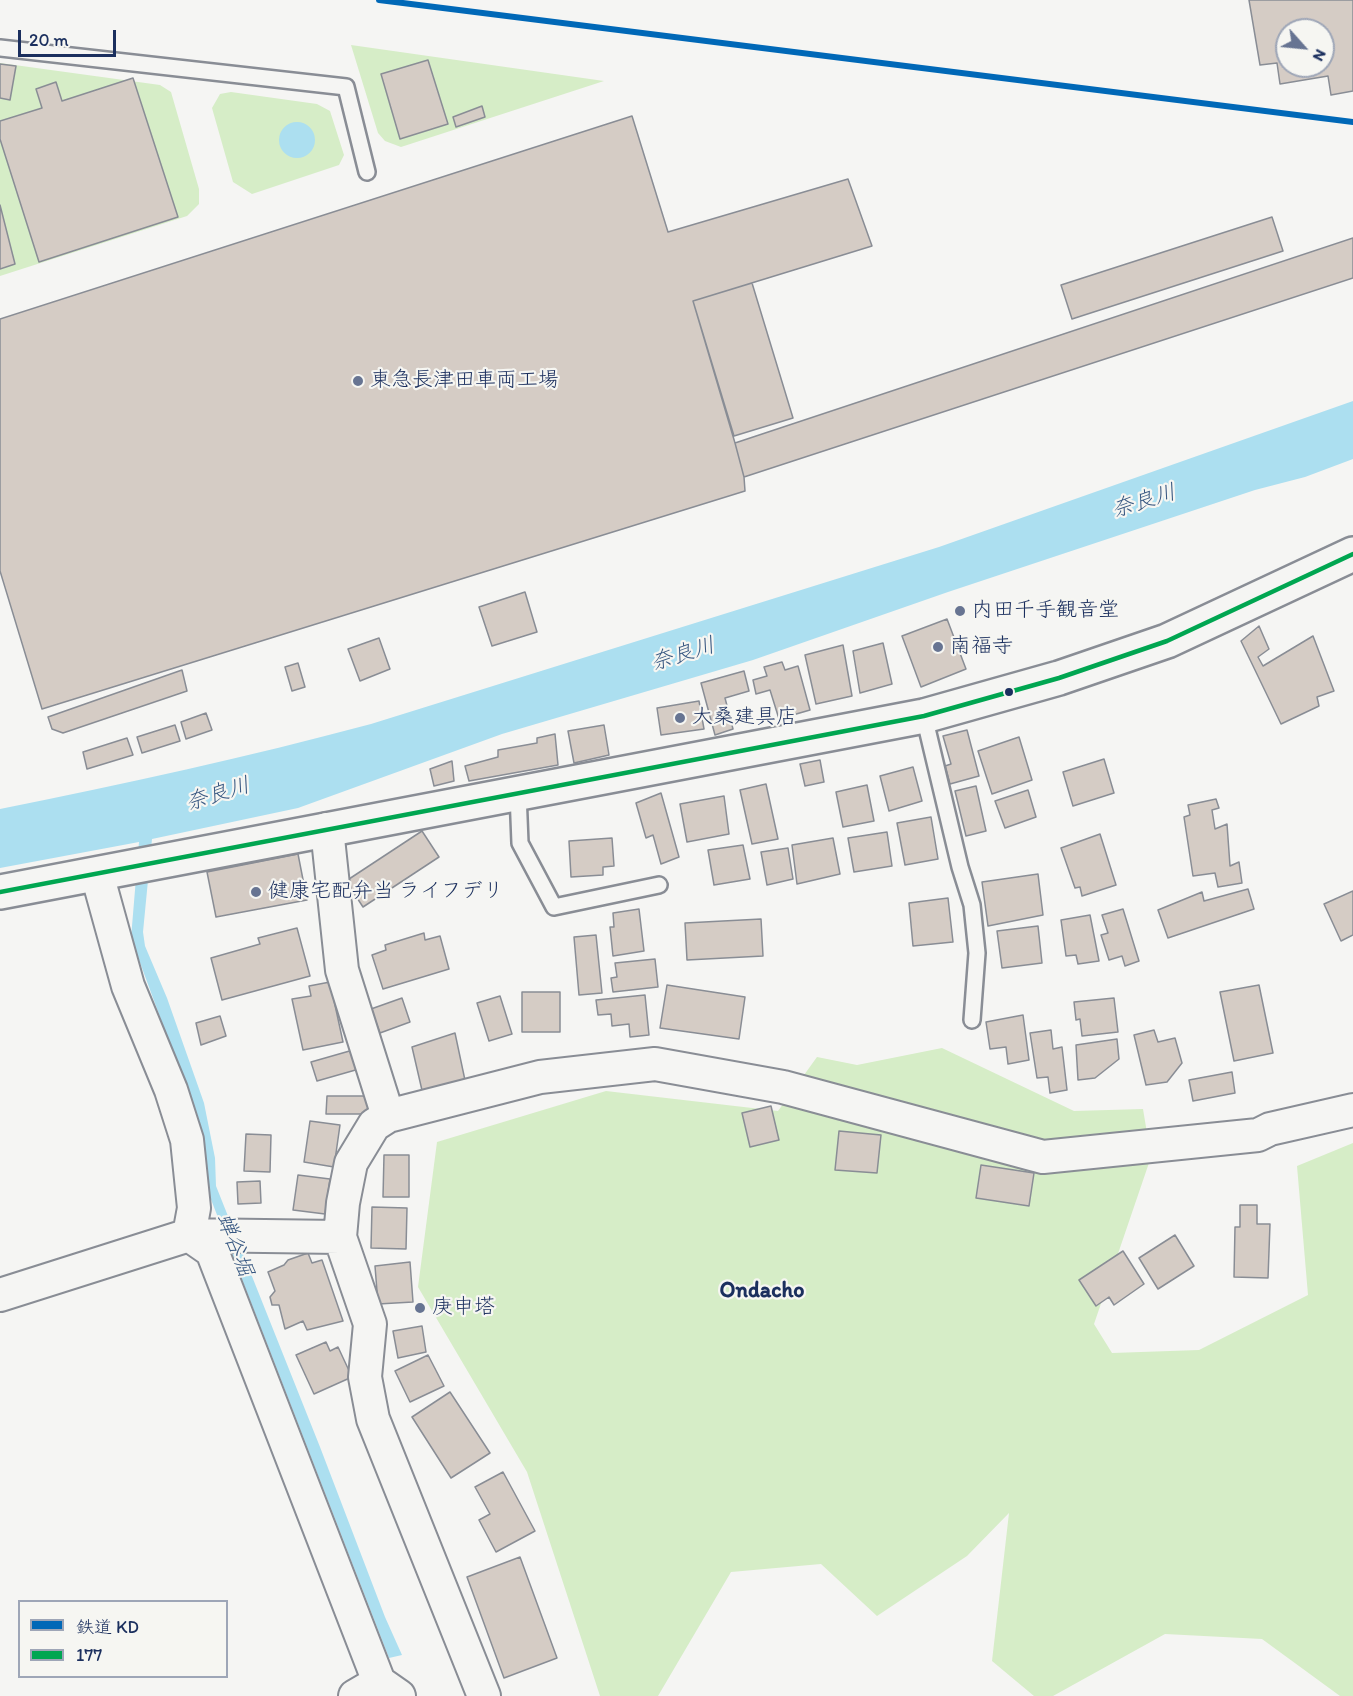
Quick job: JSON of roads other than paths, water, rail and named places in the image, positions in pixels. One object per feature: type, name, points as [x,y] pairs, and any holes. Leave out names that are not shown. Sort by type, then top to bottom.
[{"type":"main road","points":[[0,892],[924,716],[1059,678],[1167,640],[1353,554]]},
{"type":"street","points":[[327,829],[342,970],[388,1116]]},
{"type":"street","points":[[108,872],[128,986],[171,1090],[187,1140],[195,1208],[218,1236]]},
{"type":"street","points":[[484,1696],[373,1419],[365,1377],[370,1324],[340,1237],[343,1203],[351,1163],[374,1125],[388,1116],[540,1077],[655,1064],[783,1087],[1042,1157],[1258,1135],[1270,1129],[1353,1110]]},
{"type":"street","points":[[0,1295],[218,1236],[340,1237]]},
{"type":"street","points":[[218,1236],[212,1251],[378,1691]]},
{"type":"lane","points":[[0,48],[346,87],[367,172]]},
{"type":"lane","points":[[924,716],[960,867],[972,905],[977,953],[972,1020]]},
{"type":"lane","points":[[518,793],[520,843],[554,907],[659,885]]},
{"type":"water","points":[[297,122],[310,127],[315,140],[310,153],[297,158],[284,153],[279,140],[284,127]]},
{"type":"water","points":[[1353,401],[1353,459],[1305,477],[1255,490],[948,592],[753,660],[502,734],[298,808],[152,839],[143,932],[145,946],[167,998],[204,1103],[215,1158],[216,1186],[402,1655],[389,1658],[205,1184],[203,1144],[182,1077],[131,938],[139,842],[0,868],[0,809],[186,770],[371,724],[939,547]]},
{"type":"rail line","name":"KD","points":[[379,0],[1353,122]]},
{"type":"place","name":"東急長津田車両工場","points":[[358,381]]},
{"type":"place","name":"内田千手観音堂","points":[[960,611]]},
{"type":"place","name":"南福寺","points":[[938,647]]},
{"type":"place","name":"大桑建具店","points":[[680,718]]},
{"type":"place","name":"健康宅配弁当 ライフデリ","points":[[256,892]]},
{"type":"place","name":"庚申塔","points":[[420,1308]]},
{"type":"district","name":"Ondacho","points":[[762,1291]]},
{"type":"water label","name":"奈良川","points":[[1144,502]]},
{"type":"water label","name":"奈良川","points":[[683,655]]},
{"type":"water label","name":"奈良川","points":[[218,795]]},
{"type":"water label","name":"蝉谷堀","points":[[234,1245]]}]
